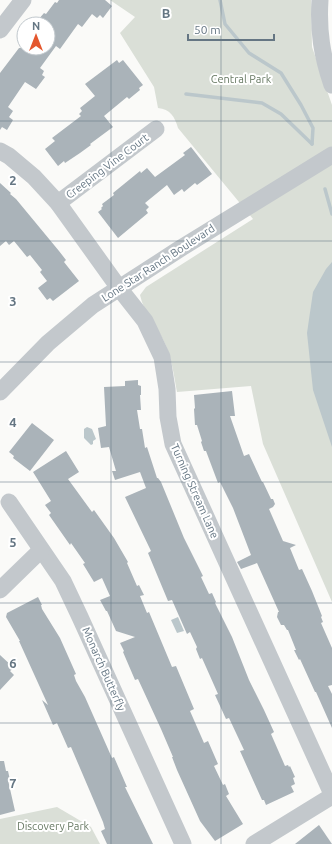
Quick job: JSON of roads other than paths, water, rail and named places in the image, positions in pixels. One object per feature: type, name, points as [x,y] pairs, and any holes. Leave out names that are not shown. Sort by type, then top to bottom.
[{"type":"street","points":[[0,30],[23,0]]},
{"type":"street","points":[[320,0],[319,14],[324,61],[332,85]]},
{"type":"street","name":"Creeping Vine Court","points":[[58,203],[156,129]]},
{"type":"street","name":"Turning Stream Lane","points":[[0,151],[9,156],[34,177],[58,203],[118,288],[145,321],[162,357],[167,389],[168,417],[173,444],[332,795]]},
{"type":"street","name":"Lone Star Ranch Boulevard","points":[[0,392],[48,343],[93,305],[332,155]]},
{"type":"street","name":"Monarch Butterfly","points":[[9,502],[63,581],[183,844]]},
{"type":"street","points":[[0,590],[41,550]]},
{"type":"street","points":[[254,844],[332,795]]},
{"type":"waterway","points":[[220,0],[225,24],[249,53],[281,73],[313,128],[312,144]]},
{"type":"waterway","points":[[186,94],[262,103],[281,114],[312,144]]},
{"type":"waterway","points":[[325,189],[332,214]]},
{"type":"park label","name":"Central Park","points":[[241,79]]},
{"type":"park label","name":"Discovery Park","points":[[53,826]]}]
